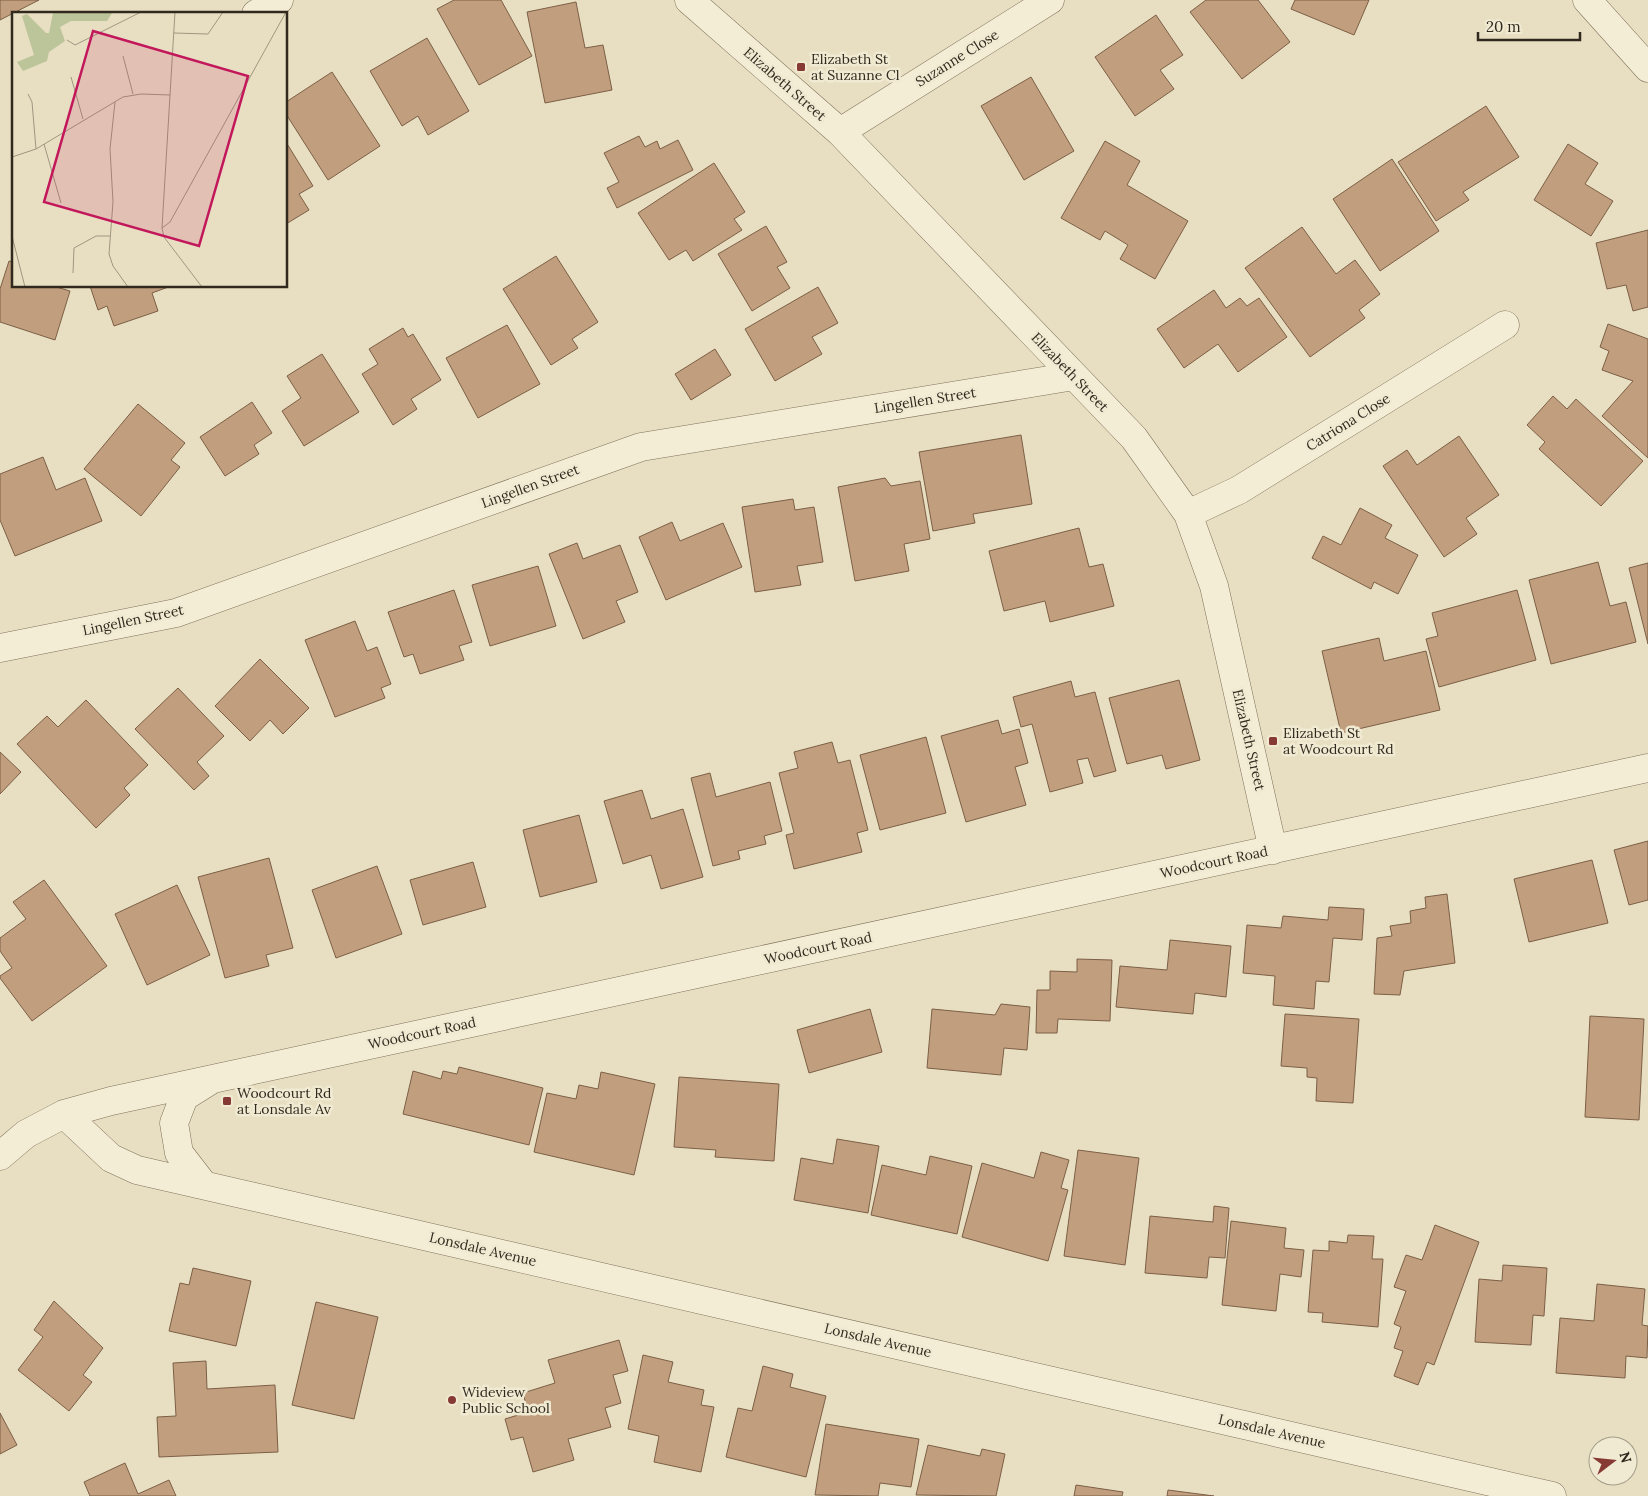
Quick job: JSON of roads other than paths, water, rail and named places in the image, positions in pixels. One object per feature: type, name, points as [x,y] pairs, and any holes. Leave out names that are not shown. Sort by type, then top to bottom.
[{"type":"street","points":[[259,12],[279,0]]},
{"type":"street","name":"Elizabeth Street","points":[[689,0],[840,132],[1134,438],[1188,514],[1214,586],[1273,850]]},
{"type":"street","name":"Suzanne Close","points":[[840,132],[1050,0]]},
{"type":"street","points":[[1587,0],[1648,68]]},
{"type":"street","name":"Catriona Close","points":[[1188,514],[1239,490],[1505,325]]},
{"type":"street","name":"Lingellen Street","points":[[0,648],[176,613],[641,447],[1074,376]]},
{"type":"street","name":"Woodcourt Road","points":[[0,1156],[26,1134],[64,1114],[111,1101],[1648,768]]},
{"type":"street","points":[[203,1184],[179,1153],[174,1123],[184,1098],[213,1079]]},
{"type":"street","name":"Lonsdale Avenue","points":[[64,1114],[111,1158],[137,1170],[1552,1496]]},
{"type":"place","name":"Elizabeth St at Suzanne Cl","points":[[801,67]]},
{"type":"place","name":"Elizabeth St at Woodcourt Rd","points":[[1273,741]]},
{"type":"place","name":"Woodcourt Rd at Lonsdale Av","points":[[227,1101]]},
{"type":"place","name":"Wideview Public School","points":[[452,1400]]}]
